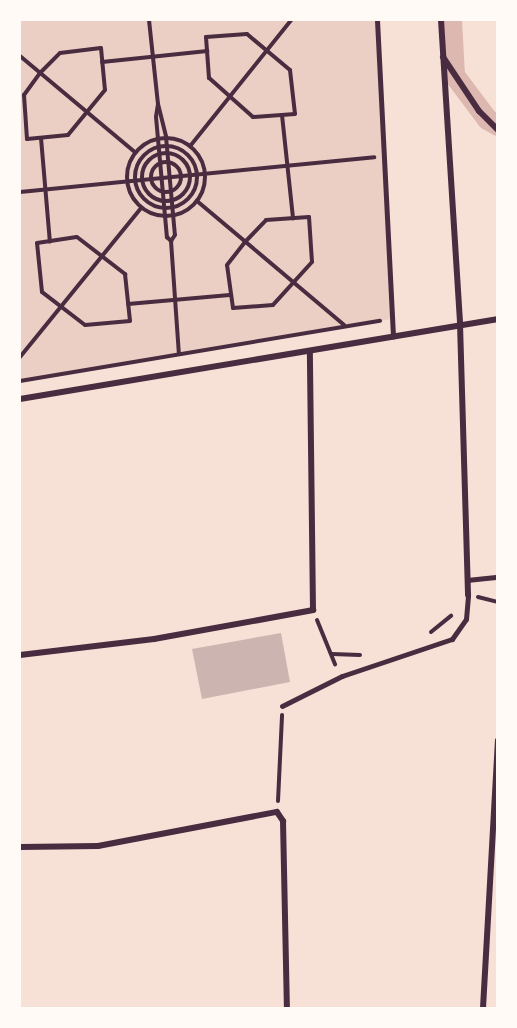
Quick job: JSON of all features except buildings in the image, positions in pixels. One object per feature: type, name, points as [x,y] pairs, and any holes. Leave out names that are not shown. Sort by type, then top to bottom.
[{"type":"street","points":[[377,20],[393,337]]},
{"type":"street","points":[[282,706],[342,676],[452,639],[466,619],[468,595],[460,324],[441,20]]},
{"type":"street","points":[[443,57],[479,111],[498,130]]},
{"type":"street","points":[[20,399],[498,319]]},
{"type":"street","points":[[20,655],[154,639],[313,610],[309,351]]},
{"type":"street","points":[[483,1008],[498,740]]},
{"type":"street","points":[[20,847],[98,846],[277,812],[283,821],[287,1008]]},
{"type":"lane","points":[[467,580],[498,577]]},
{"type":"path","points":[[149,20],[158,104],[166,137],[174,216],[175,235],[171,241],[179,354]]},
{"type":"path","points":[[191,145],[291,20]]},
{"type":"path","points":[[247,34],[290,70],[295,114],[253,117],[209,78],[207,51],[206,37],[247,34]]},
{"type":"path","points":[[101,48],[105,90],[68,135],[27,139],[24,95],[40,73],[60,53],[101,48]]},
{"type":"path","points":[[102,62],[207,51]]},
{"type":"path","points":[[20,56],[135,152]]},
{"type":"path","points":[[158,104],[158,137],[165,191],[167,237],[171,241]]},
{"type":"path","points":[[282,115],[293,218]]},
{"type":"path","points":[[158,137],[166,137],[191,145],[206,172],[204,187],[197,201],[174,216],[141,208],[131,196],[126,181],[128,165],[135,152],[158,137]]},
{"type":"path","points":[[41,138],[50,242]]},
{"type":"path","points":[[159,146],[167,146],[187,154],[196,173],[191,194],[172,207],[145,200],[135,180],[140,159],[159,146]]},
{"type":"path","points":[[160,153],[167,153],[182,159],[190,174],[186,190],[172,200],[165,201],[150,194],[142,179],[146,163],[160,153]]},
{"type":"path","points":[[20,192],[384,156]]},
{"type":"path","points":[[151,178],[156,187],[165,191],[171,191],[179,184],[181,175],[177,166],[161,162]]},
{"type":"path","points":[[151,178],[161,162]]},
{"type":"path","points":[[197,201],[344,326]]},
{"type":"path","points":[[20,357],[100,255],[141,208]]},
{"type":"path","points":[[309,217],[312,262],[273,305],[233,308],[227,265],[266,220],[293,218],[309,217]]},
{"type":"path","points":[[77,237],[100,255],[125,274],[130,321],[85,325],[42,292],[37,243],[77,237]]},
{"type":"path","points":[[128,304],[230,296]]},
{"type":"path","points":[[20,381],[344,326],[392,320]]},
{"type":"path","points":[[427,634],[455,613],[468,595],[498,602]]},
{"type":"path","points":[[313,610],[332,654],[333,664],[343,664]]},
{"type":"path","points":[[498,637],[498,692]]},
{"type":"path","points":[[332,654],[364,655]]},
{"type":"path","points":[[277,812],[282,706]]},
{"type":"shaded area","points":[[20,20],[377,20],[392,319],[20,381]]},
{"type":"waterway","points":[[451,20],[454,75],[487,119],[498,125]]}]
